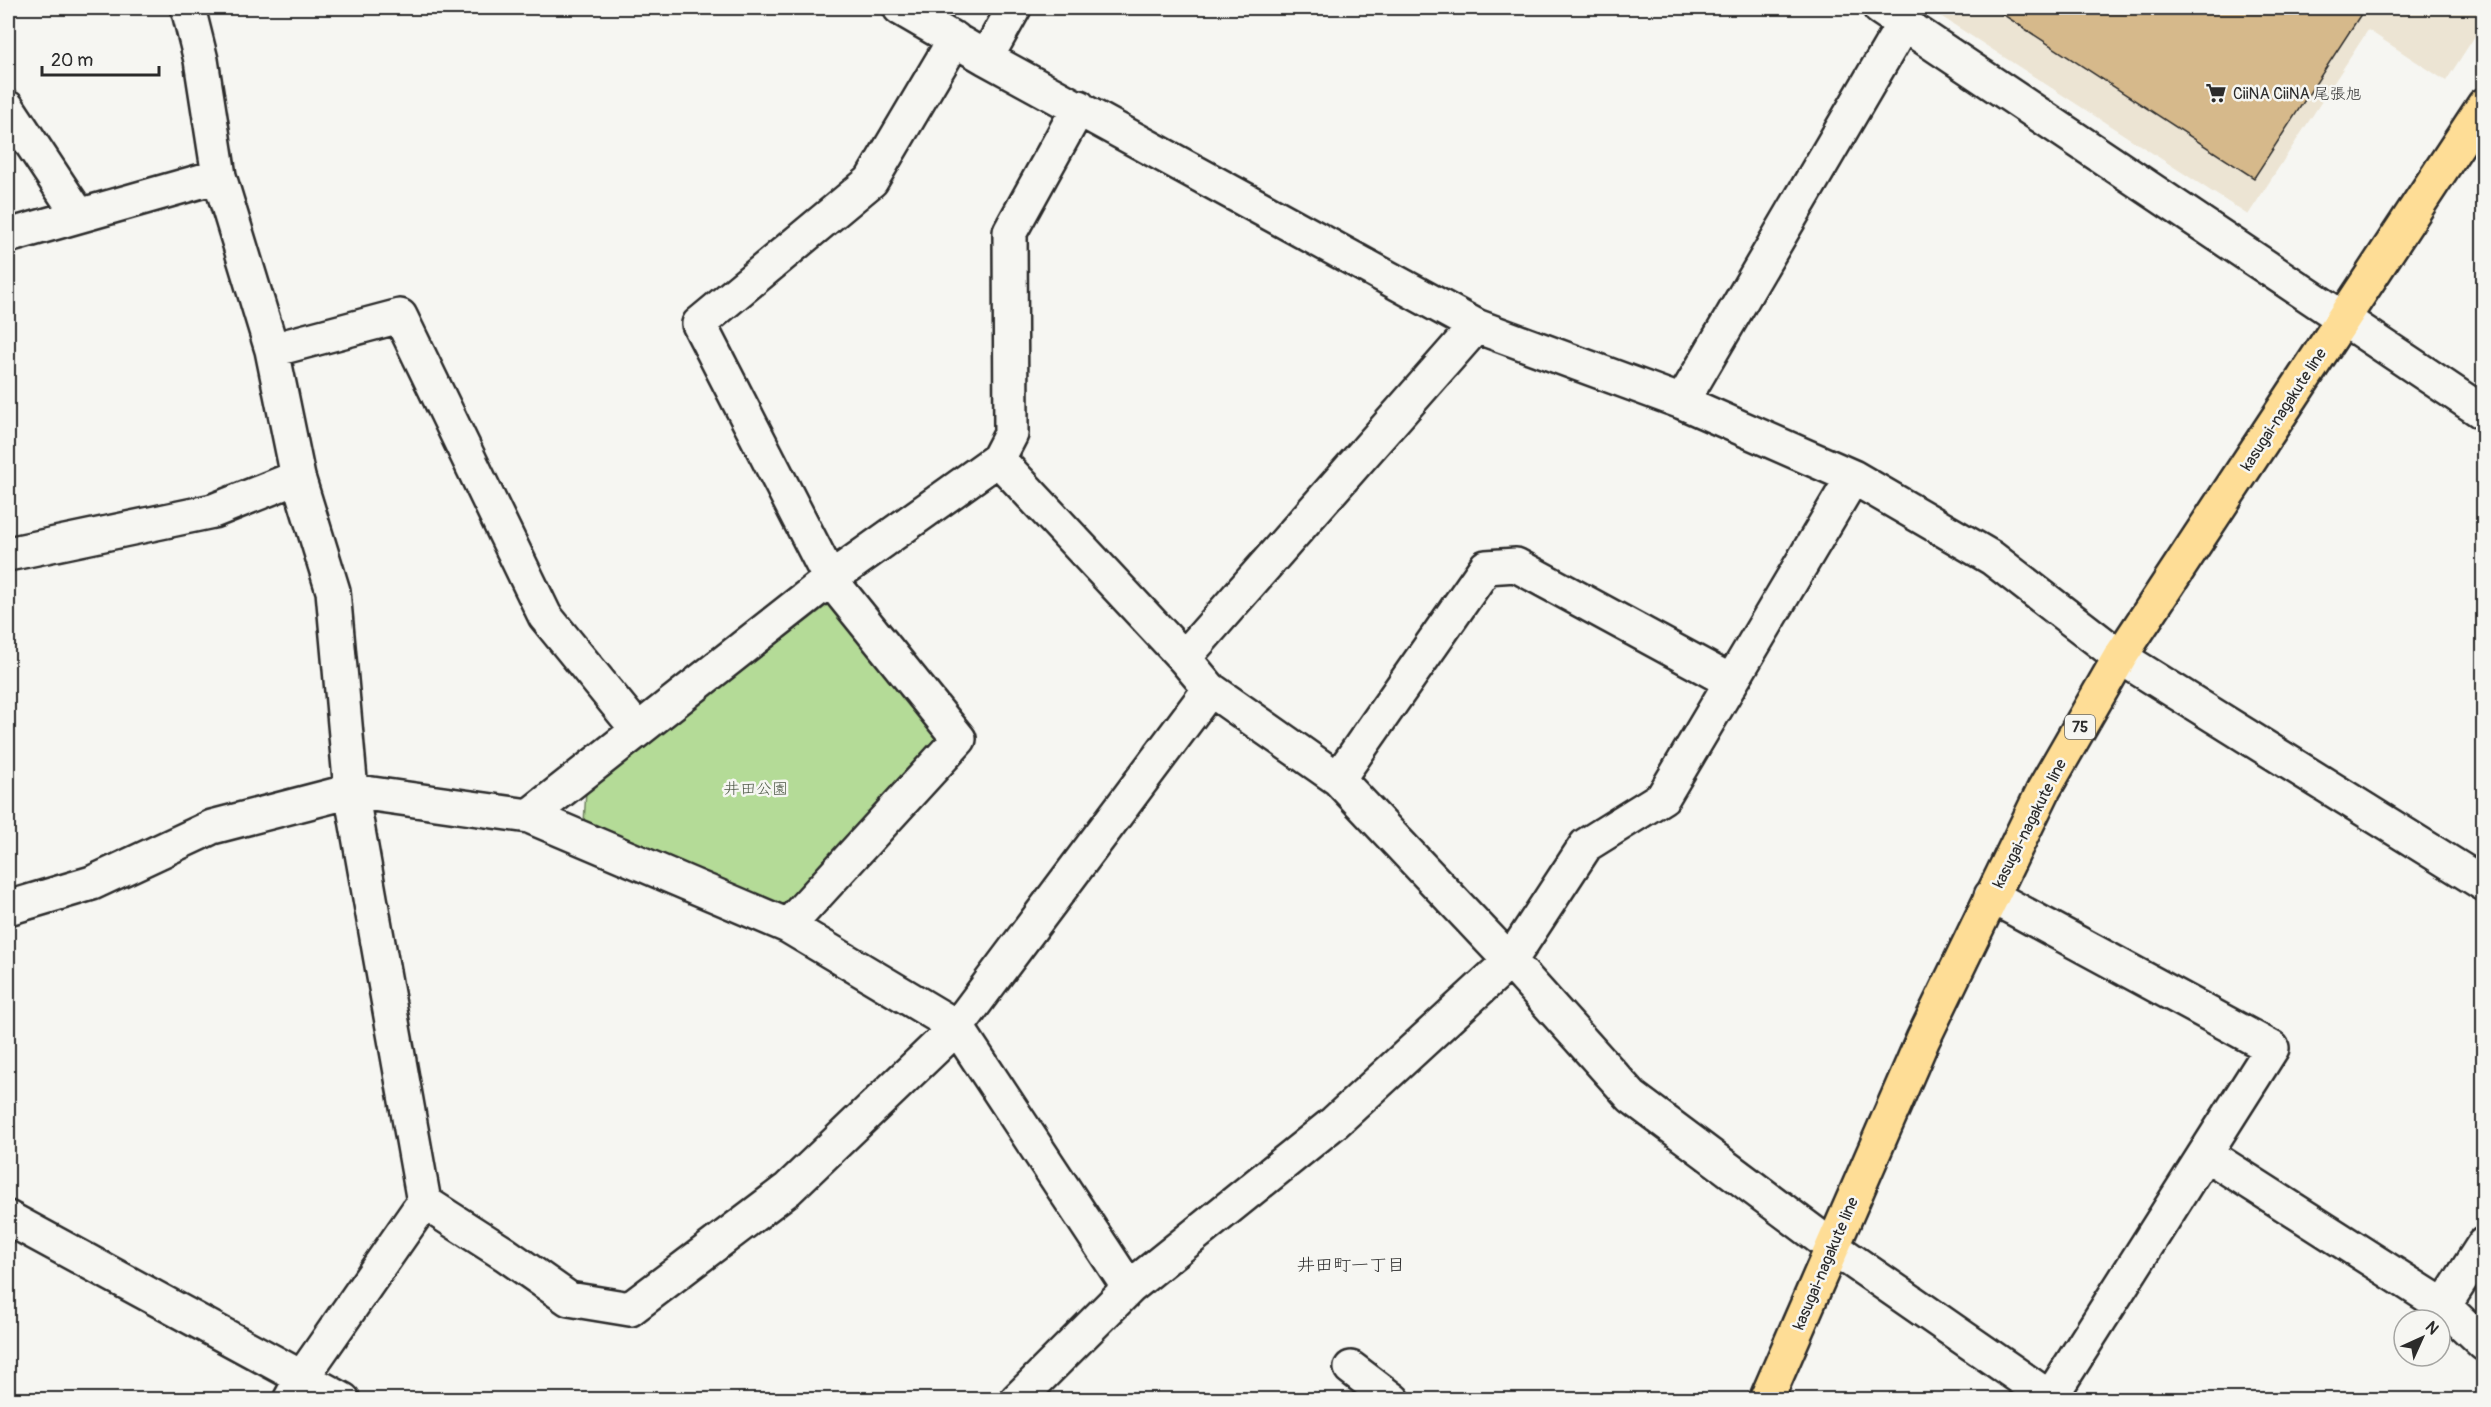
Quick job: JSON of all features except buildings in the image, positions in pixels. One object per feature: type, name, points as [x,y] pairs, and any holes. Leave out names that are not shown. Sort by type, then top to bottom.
[{"type":"main road","name":"kasugai-nagakute line","points":[[1766,1400],[1831,1246],[1923,1039],[2043,789],[2121,657],[2484,105]]},
{"type":"street","points":[[188,8],[201,60],[219,176],[272,350],[298,477],[333,591],[351,791],[424,1203],[296,1388]]},
{"type":"street","points":[[900,8],[986,58],[1476,326],[1682,402],[1853,477],[1992,558],[2121,657],[2484,884]]},
{"type":"street","points":[[986,58],[1014,8]]},
{"type":"street","points":[[1682,402],[1892,15],[2484,413]]},
{"type":"street","points":[[788,926],[959,739],[830,579],[699,324],[871,181],[955,39]]},
{"type":"street","points":[[529,816],[830,579],[998,459],[1011,434],[1010,232],[1079,107]]},
{"type":"street","points":[[8,108],[78,214]]},
{"type":"street","points":[[8,236],[78,214],[219,176]]},
{"type":"street","points":[[272,350],[400,316],[545,616],[638,730]]},
{"type":"street","points":[[1184,658],[1476,326]]},
{"type":"street","points":[[998,459],[1184,658],[1210,689],[1338,779],[1510,961],[1632,1097],[1831,1246],[2052,1399],[2272,1048],[1991,896]]},
{"type":"street","points":[[8,554],[213,511],[298,477]]},
{"type":"street","points":[[1017,1400],[1129,1288],[1335,1122],[1510,961],[1586,845],[1663,797],[1853,477]]},
{"type":"street","points":[[1338,779],[1486,567],[1516,565],[1730,681]]},
{"type":"street","points":[[424,1203],[505,1254],[569,1299],[630,1309],[788,1189],[957,1027],[1210,689]]},
{"type":"street","points":[[8,908],[92,883],[212,827],[351,791],[529,816],[788,926],[957,1027],[1129,1288]]},
{"type":"street","points":[[2206,1154],[2444,1306],[2484,1344]]},
{"type":"street","points":[[8,1218],[296,1388],[344,1400]]},
{"type":"street","points":[[2444,1306],[2484,1244]]},
{"type":"street","points":[[1351,1368],[1393,1400]]},
{"type":"shaded area","name":"CiiNA CiiNA 尾張旭","points":[[1928,8],[2483,8],[2484,22],[2446,81],[2368,30],[2248,215]]},
{"type":"green space","name":"井田公園","points":[[830,603],[940,738],[781,908],[584,823],[586,791]]},
{"type":"place","name":"CiiNA CiiNA 尾張旭","points":[[2216,93]]},
{"type":"district","name":"井田町一丁目","points":[[1351,1265]]}]
